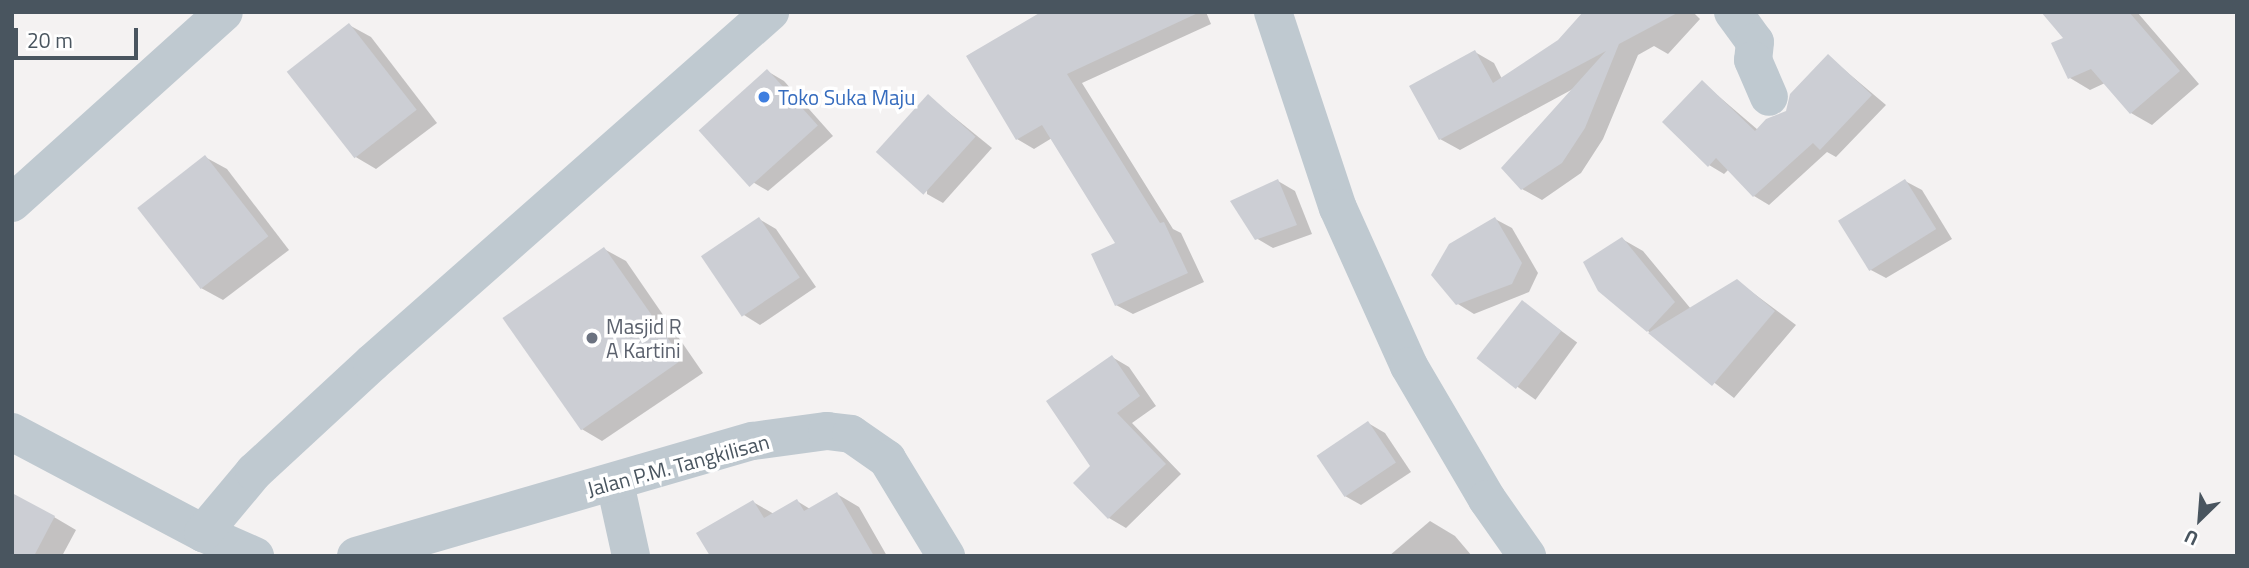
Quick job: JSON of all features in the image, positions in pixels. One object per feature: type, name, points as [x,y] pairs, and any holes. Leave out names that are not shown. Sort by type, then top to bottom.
[{"type":"street","points":[[12,203],[224,12]]},
{"type":"street","points":[[203,534],[254,472],[372,363],[741,43],[770,12]]},
{"type":"street","points":[[1273,12],[1338,208],[1409,366],[1488,499],[1527,556]]},
{"type":"street","points":[[1733,12],[1755,42],[1753,60],[1769,97]]},
{"type":"street","name":"Jalan P.M. Tangkilisan","points":[[356,556],[753,441],[827,431],[851,434],[887,459],[946,556]]},
{"type":"street","points":[[12,432],[203,534],[255,556]]},
{"type":"street","points":[[615,482],[631,556]]},
{"type":"building","points":[[1041,12],[1200,12],[1067,74],[1160,223],[1164,222],[1188,273],[1115,306],[1091,254],[1115,243],[1042,125],[1016,140],[966,56]]},
{"type":"building","points":[[1583,12],[1679,12],[1619,44],[1585,128],[1562,163],[1521,190],[1501,168],[1606,51],[1439,140],[1409,86],[1475,50],[1493,83],[1558,40]]},
{"type":"building","points":[[2041,12],[2129,12],[2180,71],[2130,114],[2091,69],[2068,79],[2051,43],[2063,38]]},
{"type":"building","points":[[349,23],[417,110],[354,158],[287,72]]},
{"type":"building","points":[[1828,54],[1872,95],[1820,150],[1813,143],[1753,197],[1716,158],[1708,167],[1662,122],[1702,80],[1755,131],[1766,119],[1786,111],[1790,94]]},
{"type":"building","name":"Toko Suka Maju","points":[[767,69],[818,125],[749,187],[699,131]]},
{"type":"building","points":[[928,94],[976,137],[923,195],[876,152]]},
{"type":"building","points":[[205,155],[268,236],[201,289],[137,208]]},
{"type":"building","points":[[1278,179],[1297,225],[1255,240],[1230,201]]},
{"type":"building","points":[[1905,179],[1936,229],[1869,271],[1838,221]]},
{"type":"building","points":[[759,217],[800,278],[742,317],[701,256]]},
{"type":"building","points":[[1495,217],[1522,263],[1512,284],[1456,305],[1431,275],[1449,244]]},
{"type":"building","points":[[1622,237],[1675,302],[1647,332],[1598,291],[1583,262]]},
{"type":"building","name":"Masjid R A Kartini","points":[[604,247],[683,359],[581,430],[502,318]]},
{"type":"building","points":[[1737,279],[1775,311],[1712,386],[1648,333]]},
{"type":"building","points":[[1522,300],[1561,331],[1516,389],[1476,358]]},
{"type":"building","points":[[1112,355],[1140,396],[1117,413],[1166,464],[1108,519],[1073,483],[1090,466],[1046,401]]},
{"type":"building","points":[[1368,421],[1396,462],[1345,497],[1317,456]]},
{"type":"building","points":[[837,492],[874,556],[710,556],[696,533],[753,500],[764,518],[797,499],[804,511]]},
{"type":"building","points":[[12,493],[55,516],[34,556],[12,556]]},
{"type":"place","name":"Toko Suka Maju","points":[[764,97]]},
{"type":"place","name":"Masjid R A Kartini","points":[[592,338]]}]
